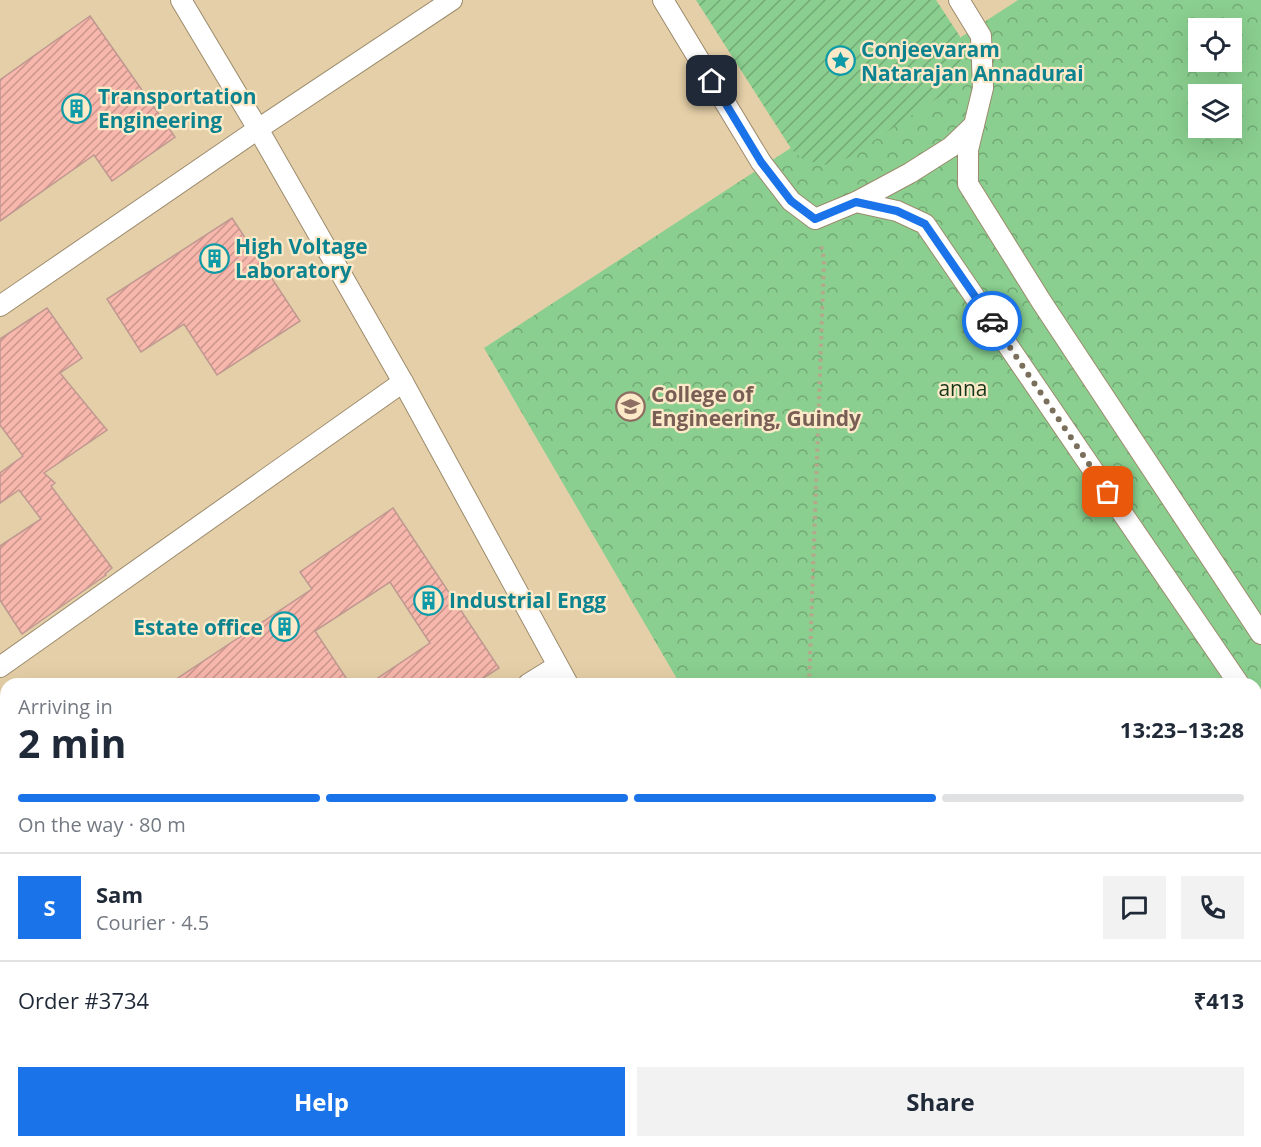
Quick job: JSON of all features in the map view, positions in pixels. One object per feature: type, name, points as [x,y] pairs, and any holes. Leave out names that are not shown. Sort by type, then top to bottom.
[{"type":"lane","points":[[181,0],[403,382],[564,678]]},
{"type":"lane","points":[[0,306],[258,129],[452,0]]},
{"type":"lane","points":[[663,0],[761,162],[791,201],[815,219],[856,202],[910,173],[951,147],[974,125]]},
{"type":"lane","points":[[959,0],[981,36],[983,88],[968,150],[968,184],[1041,301],[1261,634]]},
{"type":"lane","points":[[856,202],[897,211],[925,224],[1235,678]]},
{"type":"lane","points":[[0,667],[403,382]]},
{"type":"lane","points":[[538,678],[557,666]]},
{"type":"path","points":[[809,678],[824,260],[815,219]]},
{"type":"shaded area","name":"College of Engineering, Guindy","points":[[0,0],[1261,0],[1261,678],[0,678]]},
{"type":"green space","points":[[696,0],[936,0],[967,50],[964,68],[954,87],[848,158],[824,165],[804,160],[792,150]]},
{"type":"green space","name":"anna","points":[[1018,0],[1261,0],[1261,678],[676,678],[484,348]]},
{"type":"building","name":"Transportation Engineering","points":[[90,16],[175,137],[112,181],[94,155],[0,221],[0,80]]},
{"type":"building","name":"High Voltage Laboratory","points":[[232,218],[300,321],[217,375],[184,324],[141,352],[107,299]]},
{"type":"building","points":[[47,308],[82,358],[60,373],[107,430],[44,473],[55,483],[51,486],[112,568],[106,575],[22,634],[0,600],[0,546],[41,519],[19,490],[0,503],[0,473],[23,456],[0,425],[0,339]]},
{"type":"building","name":"Industrial Engg","points":[[393,508],[499,668],[483,678],[378,678],[430,643],[390,582],[315,631],[346,678],[178,678],[312,589],[300,572]]},
{"type":"way so far","points":[[992,321],[1108,492]]},
{"type":"place","name":"Conjeevaram Natarajan Annadurai","points":[[840,61]]},
{"type":"place","name":"Transportation Engineering","points":[[77,108]]},
{"type":"place","name":"High Voltage Laboratory","points":[[214,258]]},
{"type":"place","name":"College of Engineering, Guindy","points":[[630,406]]},
{"type":"place","name":"Industrial Engg","points":[[428,600]]},
{"type":"place","name":"Estate office","points":[[284,627]]},
{"type":"route","points":[[712,81],[761,162],[791,201],[815,219],[856,202],[897,211],[925,224],[992,321]]}]
